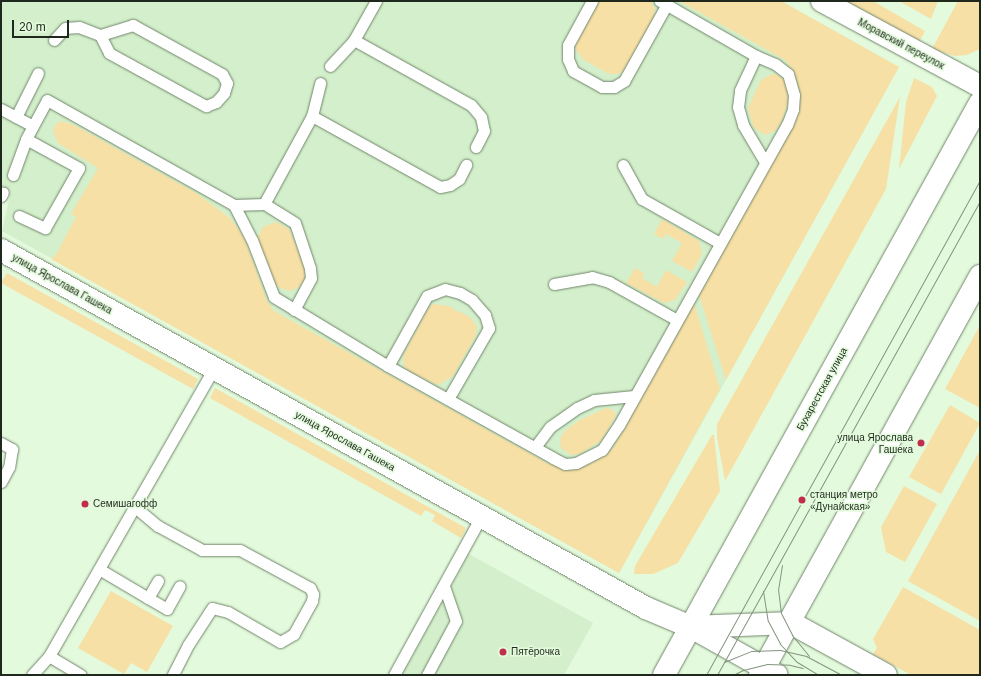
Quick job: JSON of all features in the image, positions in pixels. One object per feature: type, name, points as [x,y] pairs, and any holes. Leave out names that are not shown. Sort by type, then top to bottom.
[{"type":"street","name":"Моравский переулок","points":[[822,1],[980,86]]},
{"type":"street","name":"Бухарестская улица","points":[[664,675],[692,627],[980,103]]},
{"type":"street","name":"улица Ярослава Гашека","points":[[1,250],[646,608],[692,627],[767,673]]},
{"type":"street","points":[[767,673],[791,623],[980,276]]},
{"type":"street","name":"улица Ярослава Гашека","points":[[692,627],[791,623]]},
{"type":"street","points":[[791,623],[886,675]]},
{"type":"lane","points":[[330,66],[354,40],[376,1]]},
{"type":"lane","points":[[234,205],[252,240],[274,298],[388,366],[565,464],[586,460],[602,450],[610,440],[676,320],[787,125],[794,96],[788,74],[775,64],[756,56],[663,4],[624,81],[614,87],[602,86],[574,71],[568,59],[568,45],[592,1]]},
{"type":"lane","points":[[54,40],[58,33],[71,27],[79,27],[100,35],[133,25],[222,74],[227,83],[224,93],[216,102],[206,106],[109,53],[100,35]]},
{"type":"lane","points":[[354,40],[471,105],[481,117],[484,131],[476,147]]},
{"type":"lane","points":[[756,56],[740,91],[738,107],[743,125],[765,162]]},
{"type":"lane","points":[[16,117],[38,73]]},
{"type":"lane","points":[[264,204],[312,116],[320,83]]},
{"type":"lane","points":[[13,175],[26,139],[47,100],[234,205],[264,204],[295,223],[310,268],[311,278],[294,310]]},
{"type":"lane","points":[[1,109],[33,126]]},
{"type":"lane","points":[[312,116],[440,187],[450,185],[459,179],[466,165]]},
{"type":"lane","points":[[19,216],[45,228],[79,168],[26,139]]},
{"type":"lane","points":[[623,165],[642,199],[720,243]]},
{"type":"lane","points":[[554,284],[592,277],[609,282],[676,320]]},
{"type":"lane","points":[[388,366],[427,296],[445,289],[460,293],[472,300],[485,315],[489,328],[448,399]]},
{"type":"lane","points":[[32,675],[49,656],[214,368]]},
{"type":"lane","points":[[535,447],[550,427],[577,408],[594,400],[634,396]]},
{"type":"lane","points":[[1,443],[12,449],[9,467],[1,482]]},
{"type":"lane","points":[[135,506],[158,526],[202,550],[240,550],[310,588],[313,594],[312,601],[294,634],[280,642],[228,612],[212,608],[188,645],[174,675]]},
{"type":"lane","points":[[394,675],[444,587],[481,516]]},
{"type":"lane","points":[[99,570],[166,609],[180,586]]},
{"type":"lane","points":[[148,598],[158,581]]},
{"type":"lane","points":[[427,675],[456,621],[444,587]]},
{"type":"lane","points":[[49,656],[81,675]]},
{"type":"shaded area","points":[[1,1],[781,1],[899,67],[619,573],[2,231],[10,196],[1,191]]},
{"type":"shaded area","points":[[598,1],[651,1],[655,9],[654,17],[626,67],[619,74],[609,74],[584,60],[575,49],[577,40]]},
{"type":"shaded area","points":[[679,1],[781,1],[899,67],[726,380],[699,295],[795,120],[800,93],[794,72],[785,60]]},
{"type":"shaded area","points":[[846,1],[873,1],[925,31],[919,42]]},
{"type":"shaded area","points":[[899,1],[938,1],[931,19]]},
{"type":"shaded area","points":[[958,1],[980,1],[980,49],[967,55],[955,56],[932,49]]},
{"type":"shaded area","points":[[772,74],[778,75],[786,82],[788,102],[781,123],[775,131],[765,135],[754,128],[748,108],[761,80]]},
{"type":"shaded area","points":[[914,78],[932,87],[937,96],[899,169],[906,102]]},
{"type":"shaded area","points":[[900,97],[886,189],[725,481],[717,437],[717,424]]},
{"type":"shaded area","points":[[61,121],[74,125],[196,193],[230,218],[244,237],[267,301],[274,311],[547,463],[569,469],[578,468],[595,461],[613,448],[694,303],[720,389],[619,573],[51,259],[57,253],[76,217],[71,214],[98,168],[58,143],[53,131],[55,125]]},
{"type":"shaded area","points":[[662,219],[699,241],[702,254],[692,272],[672,261],[682,243],[666,234],[663,239],[654,234]]},
{"type":"shaded area","points":[[276,222],[289,229],[304,265],[305,278],[302,285],[291,291],[280,288],[272,281],[258,243],[257,238],[263,227]]},
{"type":"shaded area","points":[[635,268],[644,273],[642,278],[657,287],[666,270],[687,282],[675,300],[664,303],[626,283]]},
{"type":"shaded area","points":[[7,273],[198,379],[193,389],[1,283]]},
{"type":"shaded area","points":[[433,304],[449,306],[456,310],[454,312],[459,311],[471,318],[477,327],[476,335],[453,376],[438,385],[410,372],[404,366],[403,356],[427,310]]},
{"type":"shaded area","points":[[980,325],[980,408],[945,389]]},
{"type":"shaded area","points":[[215,388],[466,528],[461,538],[432,521],[435,515],[425,510],[421,516],[210,398]]},
{"type":"shaded area","points":[[950,405],[980,423],[941,494],[909,477]]},
{"type":"shaded area","points":[[606,408],[613,410],[616,415],[602,440],[580,454],[571,455],[561,448],[560,439],[564,432],[578,421]]},
{"type":"shaded area","points":[[712,435],[714,435],[720,491],[678,563],[653,574],[634,574],[635,566]]},
{"type":"shaded area","points":[[980,450],[980,621],[908,581]]},
{"type":"shaded area","points":[[904,486],[937,504],[905,562],[886,552],[881,527]]},
{"type":"shaded area","points":[[469,554],[593,623],[564,675],[402,675]]},
{"type":"shaded area","points":[[903,587],[980,630],[980,675],[911,675],[873,654],[877,648],[873,639]]},
{"type":"shaded area","points":[[111,591],[173,626],[147,672],[131,663],[124,674],[78,648]]},
{"type":"tram line","points":[[706,675],[980,180]]},
{"type":"tram line","points":[[717,675],[980,201]]},
{"type":"tram line","points":[[782,565],[778,589],[781,613],[792,635],[809,656]]},
{"type":"tram line","points":[[763,591],[768,621],[781,645],[797,662],[819,675]]},
{"type":"tram line","points":[[724,662],[751,651],[780,650],[806,656],[841,675]]},
{"type":"tram line","points":[[733,675],[743,670],[767,664],[790,665],[803,668]]},
{"type":"place","name":"улица Ярослава Гашека","points":[[921,443]]},
{"type":"place","name":"станция метро «Дунайская»","points":[[802,500]]},
{"type":"place","name":"Семишагофф","points":[[85,504]]},
{"type":"place","name":"Пятёрочка","points":[[503,652]]}]
